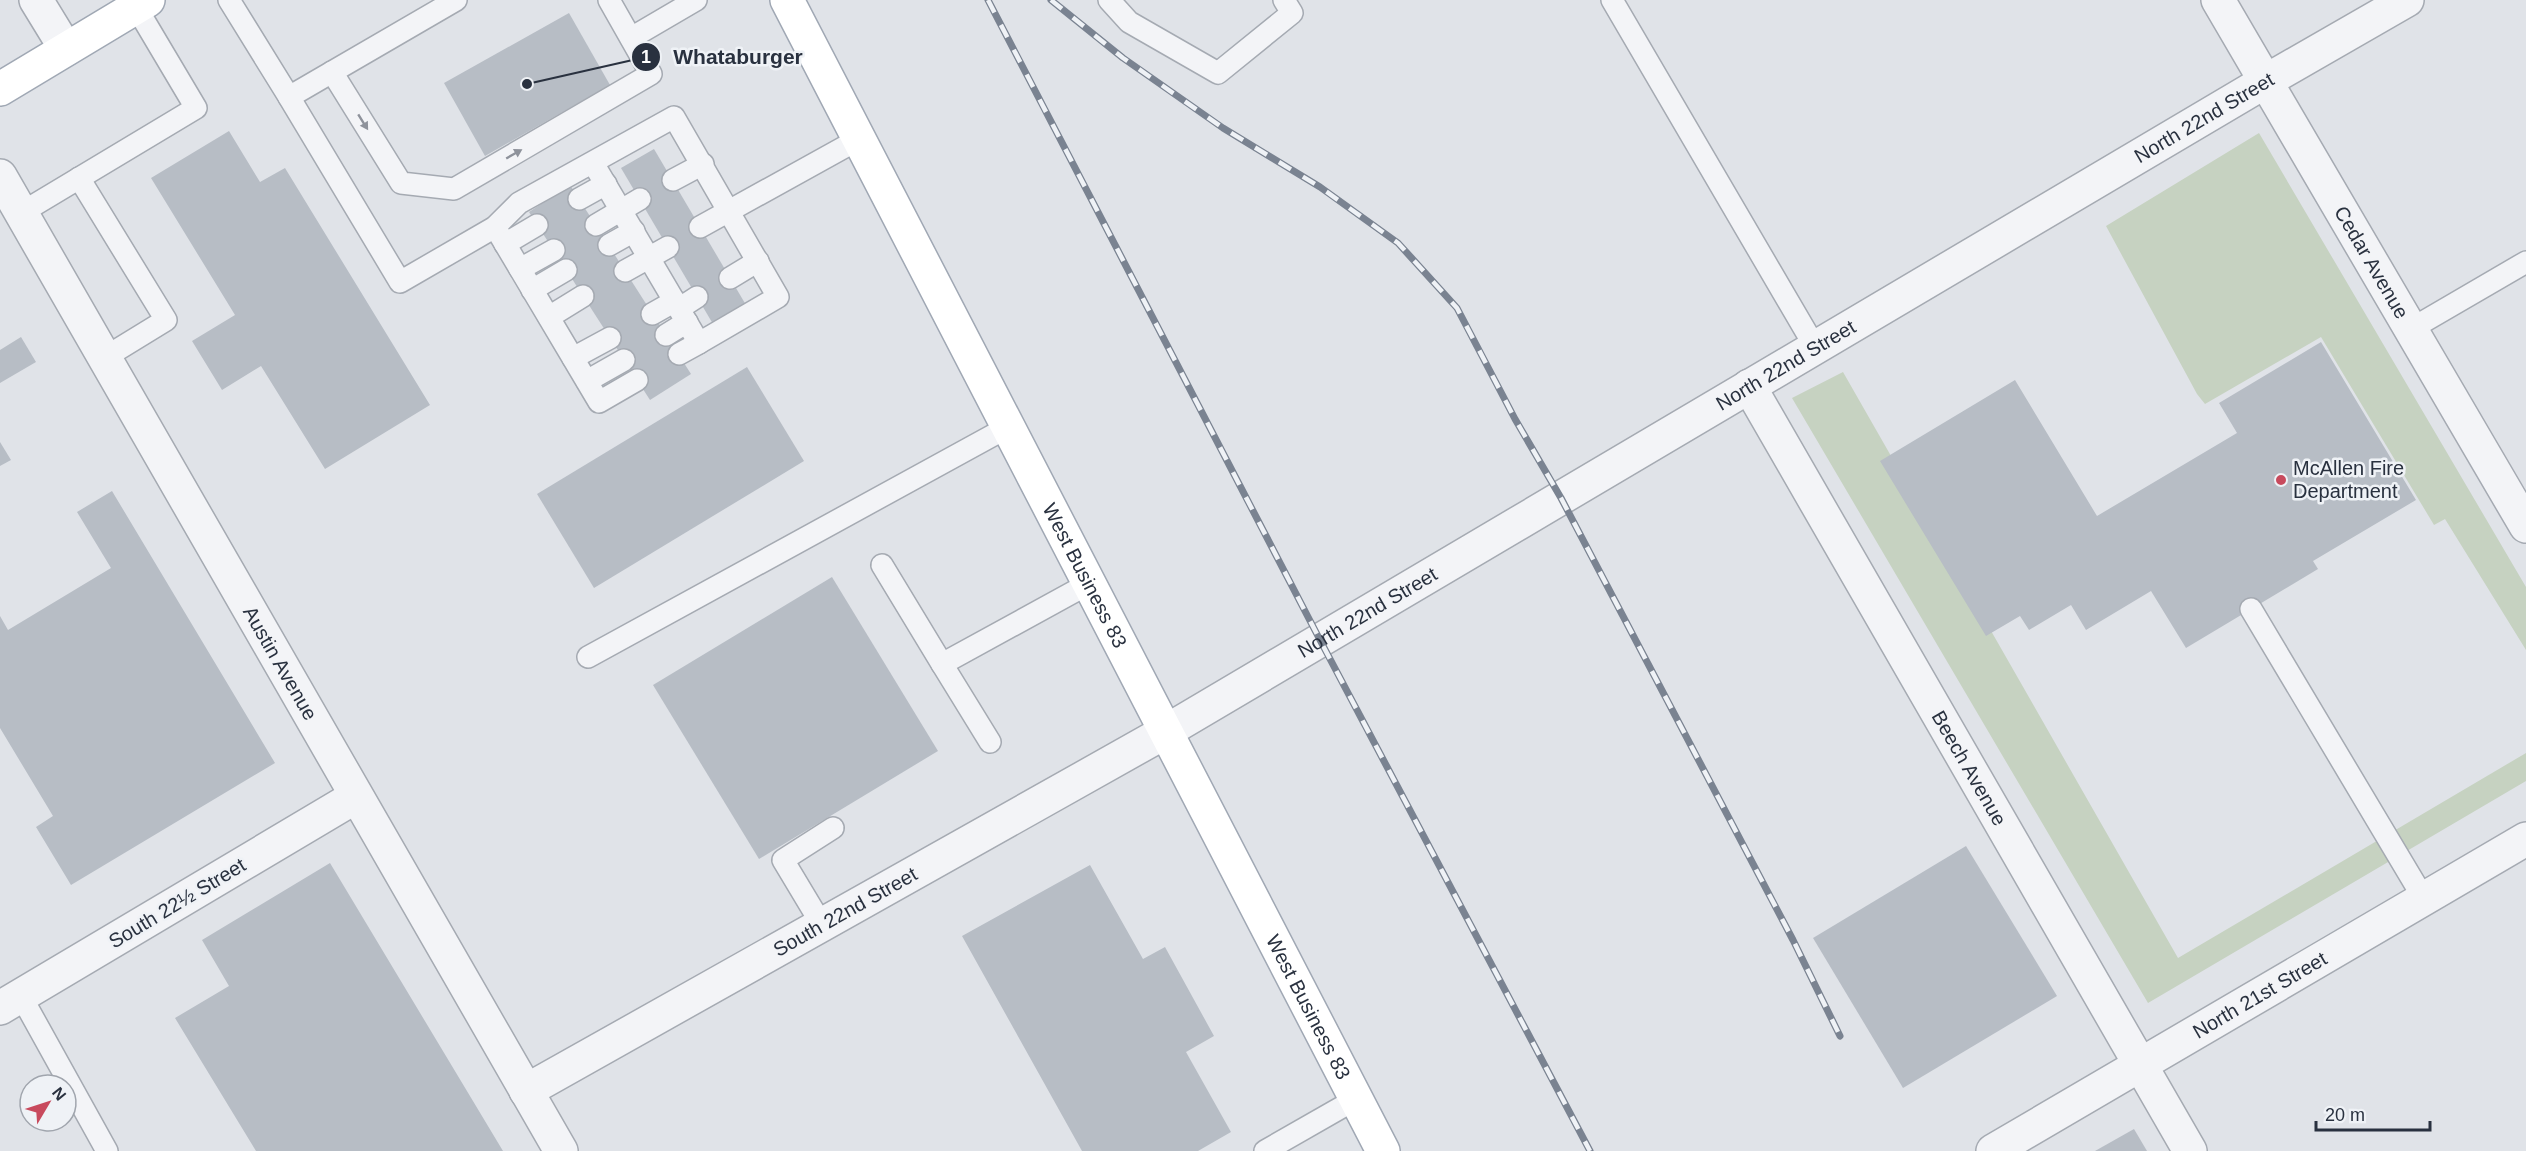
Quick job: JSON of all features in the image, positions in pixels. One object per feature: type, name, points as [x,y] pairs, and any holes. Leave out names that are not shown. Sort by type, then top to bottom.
[{"type":"main road","name":"West Business 83","points":[[787,0],[1383,1151]]},
{"type":"main road","points":[[0,89],[142,4]]},
{"type":"street","points":[[36,0],[66,49]]},
{"type":"street","name":"Cedar Avenue","points":[[2218,0],[2526,526]]},
{"type":"street","name":"North 22nd Street","points":[[1165,732],[2266,81],[2407,0]]},
{"type":"street","name":"Austin Avenue","points":[[0,176],[355,797],[561,1151]]},
{"type":"street","name":"Beech Avenue","points":[[1749,386],[2190,1151]]},
{"type":"street","name":"South 22nd Street","points":[[526,1092],[1165,732]]},
{"type":"street","name":"South 22½ Street","points":[[10,1002],[355,797]]},
{"type":"street","name":"North 21st Street","points":[[1993,1151],[2526,839]]},
{"type":"lane","points":[[230,0],[400,282],[500,235],[537,225]]},
{"type":"lane","points":[[289,97],[456,0]]},
{"type":"lane","points":[[332,72],[401,183],[454,189],[651,74],[609,0]]},
{"type":"lane","points":[[631,38],[696,0]]},
{"type":"lane","points":[[1109,0],[1129,22],[1218,73],[1292,13],[1284,0]]},
{"type":"lane","points":[[1612,0],[1815,347]]},
{"type":"lane","points":[[21,213],[196,108],[142,4]]},
{"type":"lane","points":[[500,235],[519,203],[674,117],[778,297],[679,354]]},
{"type":"lane","points":[[700,227],[859,139]]},
{"type":"lane","points":[[592,163],[634,231],[659,252],[699,343]]},
{"type":"lane","points":[[673,180],[703,164]]},
{"type":"lane","points":[[79,178],[166,320],[104,358]]},
{"type":"lane","points":[[579,199],[606,184]]},
{"type":"lane","points":[[596,225],[640,199]]},
{"type":"lane","points":[[609,245],[634,231]]},
{"type":"lane","points":[[500,235],[598,402],[637,380]]},
{"type":"lane","points":[[520,269],[554,250]]},
{"type":"lane","points":[[625,271],[659,252]]},
{"type":"lane","points":[[730,278],[758,261]]},
{"type":"lane","points":[[2411,329],[2526,262]]},
{"type":"lane","points":[[532,290],[566,270]]},
{"type":"lane","points":[[549,317],[583,296]]},
{"type":"lane","points":[[652,314],[685,307]]},
{"type":"lane","points":[[666,335],[685,307]]},
{"type":"lane","points":[[573,358],[610,338]]},
{"type":"lane","points":[[587,381],[624,360]]},
{"type":"lane","points":[[588,657],[1008,427]]},
{"type":"lane","points":[[882,565],[990,741]]},
{"type":"lane","points":[[942,664],[1088,584]]},
{"type":"lane","points":[[2251,609],[2424,899]]},
{"type":"lane","points":[[822,925],[783,860],[833,828]]},
{"type":"lane","points":[[10,1002],[107,1151]]},
{"type":"lane","points":[[1265,1151],[1356,1099]]},
{"type":"green space","points":[[2259,133],[2526,587],[2526,650],[2445,519],[2434,525],[2321,337],[2205,404],[2197,394],[2106,226]]},
{"type":"green space","points":[[1843,372],[2178,958],[2526,753],[2526,781],[2148,1003],[1792,398]]},
{"type":"building","points":[[569,13],[610,85],[485,156],[444,83]]},
{"type":"building","points":[[229,131],[260,182],[285,168],[430,405],[325,469],[261,366],[222,390],[192,341],[235,315],[151,178]]},
{"type":"building","points":[[654,149],[746,305],[713,324],[621,168]]},
{"type":"building","points":[[570,185],[691,374],[650,400],[529,212]]},
{"type":"building","points":[[21,337],[36,362],[0,383],[0,350]]},
{"type":"building","name":"McAllen Fire Department","points":[[2321,342],[2416,500],[2313,561],[2318,569],[2186,648],[2151,591],[2086,630],[2071,605],[2029,630],[2020,616],[1986,636],[1880,461],[2015,380],[2097,516],[2237,433],[2219,403]]},
{"type":"building","points":[[747,367],[804,461],[594,588],[537,494]]},
{"type":"building","points":[[0,442],[11,460],[0,466]]},
{"type":"building","points":[[112,491],[275,763],[71,885],[36,827],[53,816],[0,728],[0,616],[8,630],[111,568],[77,512]]},
{"type":"building","points":[[832,577],[938,751],[759,859],[653,685]]},
{"type":"building","points":[[1966,846],[2057,996],[1903,1088],[1813,938]]},
{"type":"building","points":[[330,863],[503,1151],[256,1151],[175,1018],[229,986],[202,940]]},
{"type":"building","points":[[1090,865],[1143,959],[1165,947],[1214,1036],[1186,1052],[1231,1132],[1198,1151],[1082,1151],[962,936]]},
{"type":"building","points":[[2134,1129],[2147,1151],[2095,1151]]},
{"type":"railway","points":[[988,0],[1320,640],[1590,1151]]},
{"type":"railway","points":[[1051,0],[1123,58],[1223,128],[1320,187],[1398,243],[1457,308],[1515,419],[1561,498],[1793,940],[1840,1036]]},
{"type":"place","name":"Whataburger","points":[[527,84]]},
{"type":"place","name":"McAllen Fire Department","points":[[2281,480]]}]
